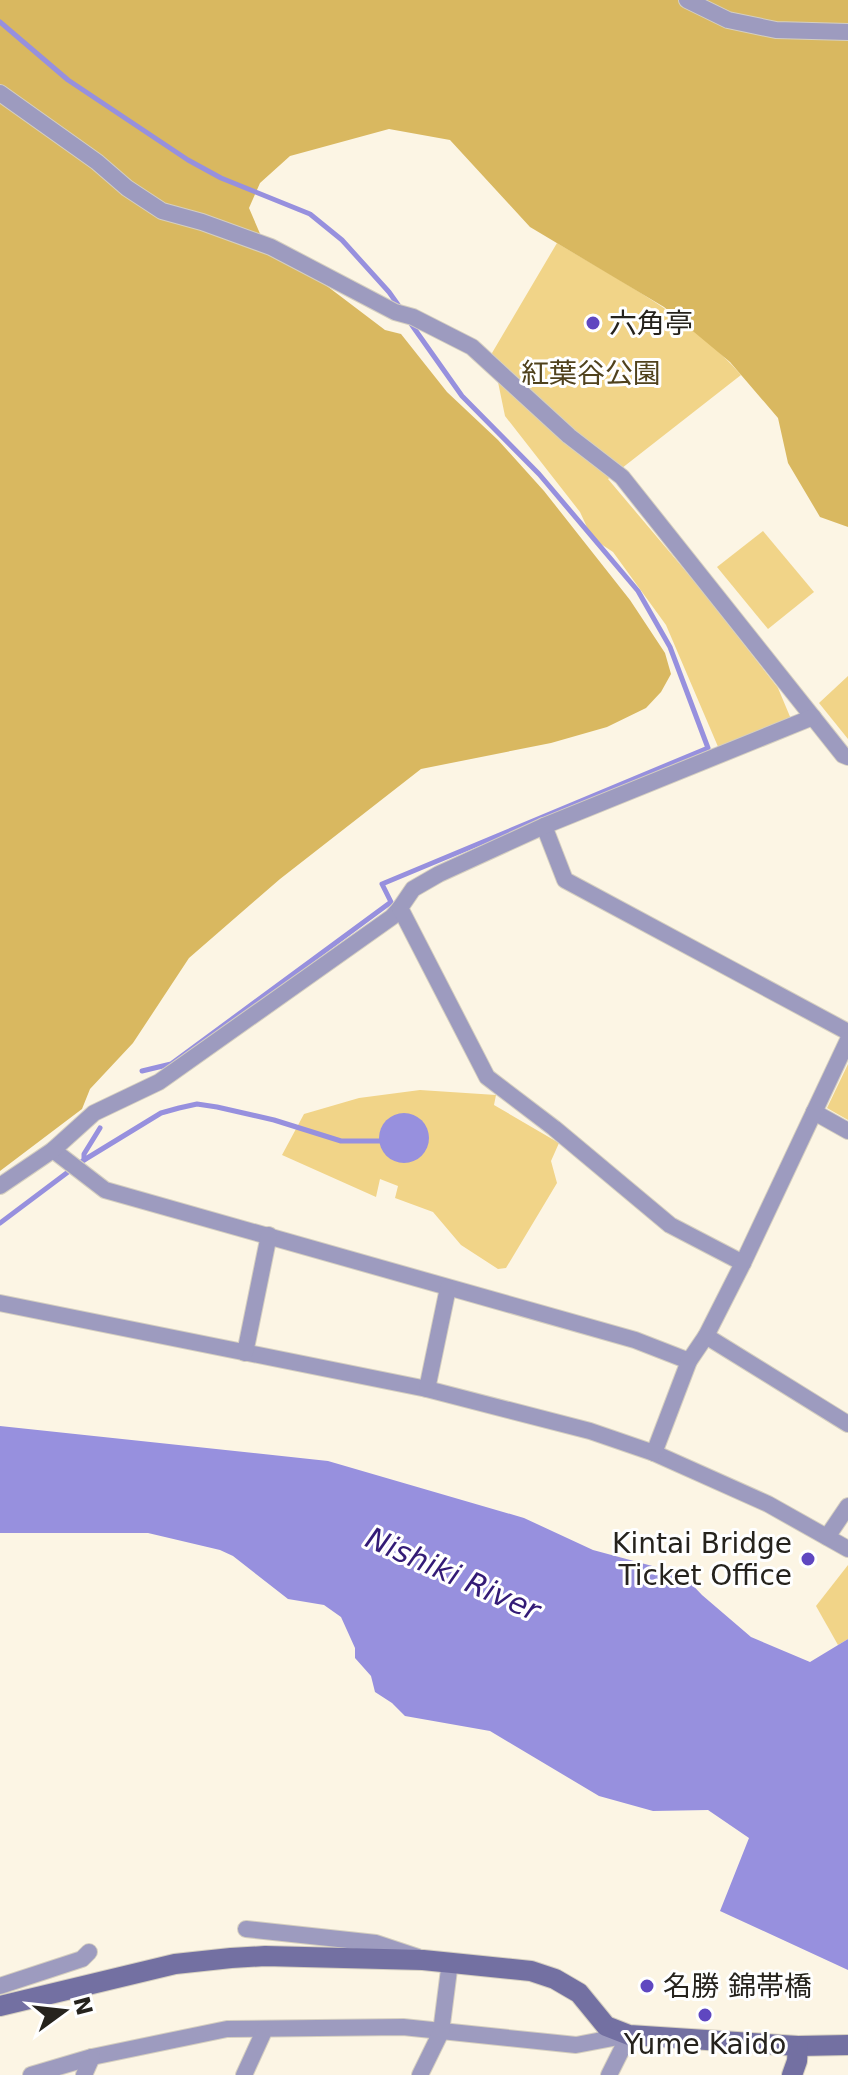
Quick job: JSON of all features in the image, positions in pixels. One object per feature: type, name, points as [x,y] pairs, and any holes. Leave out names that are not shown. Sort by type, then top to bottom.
[{"type":"main road","points":[[0,2006],[175,1964],[265,1956],[423,1960],[531,1971],[555,1979],[579,1993],[606,2026],[629,2035],[798,2046],[848,2045]]},
{"type":"main road","points":[[792,2075],[798,2046]]},
{"type":"street","points":[[687,0],[728,20],[776,30],[848,32]]},
{"type":"street","points":[[0,93],[162,211],[271,247],[395,312],[413,317],[472,347],[569,436],[622,477],[843,755],[848,757]]},
{"type":"street","points":[[0,1186],[53,1150],[94,1113],[159,1082],[204,1052],[392,917],[413,889],[439,874],[544,826],[813,717]]},
{"type":"street","points":[[544,826],[565,880],[848,1032]]},
{"type":"street","points":[[400,908],[487,1077],[554,1128],[670,1225],[743,1263]]},
{"type":"street","points":[[654,1453],[689,1361],[706,1336],[743,1263],[848,1040]]},
{"type":"street","points":[[814,1112],[848,1131]]},
{"type":"street","points":[[53,1150],[105,1190],[635,1340],[689,1361]]},
{"type":"street","points":[[245,1353],[269,1235]]},
{"type":"street","points":[[427,1389],[448,1288]]},
{"type":"street","points":[[0,1303],[427,1389],[590,1431],[654,1453],[768,1504],[848,1549]]},
{"type":"street","points":[[706,1336],[848,1424]]},
{"type":"street","points":[[827,1537],[848,1506]]},
{"type":"street","points":[[246,1929],[376,1943],[423,1960]]},
{"type":"street","points":[[0,1986],[82,1959],[89,1952]]},
{"type":"street","points":[[420,2075],[441,2032],[450,1962]]},
{"type":"street","points":[[31,2075],[92,2057],[227,2029],[403,2027],[576,2045],[629,2035]]},
{"type":"street","points":[[244,2075],[265,2029]]},
{"type":"street","points":[[609,2075],[629,2035]]},
{"type":"street","points":[[84,2075],[92,2057]]},
{"type":"green space","name":"紅葉谷公園","points":[[557,243],[678,318],[741,375],[608,479],[700,588],[778,688],[791,719],[719,749],[666,625],[613,552],[592,538],[580,512],[505,416],[492,353]]},
{"type":"green space","points":[[763,531],[814,592],[768,629],[717,567]]},
{"type":"green space","points":[[848,676],[848,739],[819,703]]},
{"type":"green space","points":[[848,1064],[848,1120],[827,1108]]},
{"type":"green space","points":[[420,1090],[496,1095],[494,1105],[559,1143],[551,1161],[557,1183],[506,1268],[498,1269],[461,1245],[433,1212],[395,1198],[398,1186],[380,1179],[376,1197],[282,1155],[304,1114],[359,1098]]},
{"type":"green space","points":[[848,1565],[848,1639],[838,1645],[816,1606]]},
{"type":"shaded area","points":[[0,0],[848,0],[848,527],[820,517],[788,463],[778,418],[730,362],[664,307],[530,227],[450,140],[389,129],[290,156],[260,183],[249,208],[261,236],[385,330],[401,334],[447,392],[498,440],[544,491],[630,600],[665,653],[671,674],[661,692],[646,708],[607,727],[551,743],[421,769],[280,879],[189,958],[133,1043],[90,1089],[82,1109],[0,1171]]},
{"type":"water","points":[[404,1113],[422,1120],[429,1138],[422,1156],[404,1163],[386,1156],[379,1138],[386,1120]]},
{"type":"water","name":"Nishiki River","points":[[0,1426],[328,1461],[524,1518],[593,1550],[682,1574],[751,1637],[810,1662],[848,1639],[848,1970],[720,1911],[749,1838],[708,1810],[653,1811],[599,1796],[490,1731],[405,1716],[375,1692],[371,1676],[355,1658],[355,1648],[341,1617],[324,1605],[288,1599],[233,1556],[148,1533],[0,1533]]},
{"type":"waterway","points":[[0,22],[68,80],[188,160],[221,178],[310,214],[342,240],[401,309]]},
{"type":"waterway","points":[[142,1071],[171,1064],[391,902],[382,884],[708,748],[670,647],[638,591],[539,474],[462,396],[409,321]]},
{"type":"waterway","points":[[0,1223],[84,1160],[161,1113],[197,1104],[274,1120],[341,1141],[379,1141]]},
{"type":"waterway","points":[[84,1160],[84,1154],[100,1128]]},
{"type":"place","name":"六角亭","points":[[593,323]]},
{"type":"place","name":"Kintai Bridge Ticket Office","points":[[808,1559]]},
{"type":"place","name":"名勝 錦帯橋","points":[[647,1986]]},
{"type":"place","name":"Yume Kaido","points":[[705,2015]]}]
